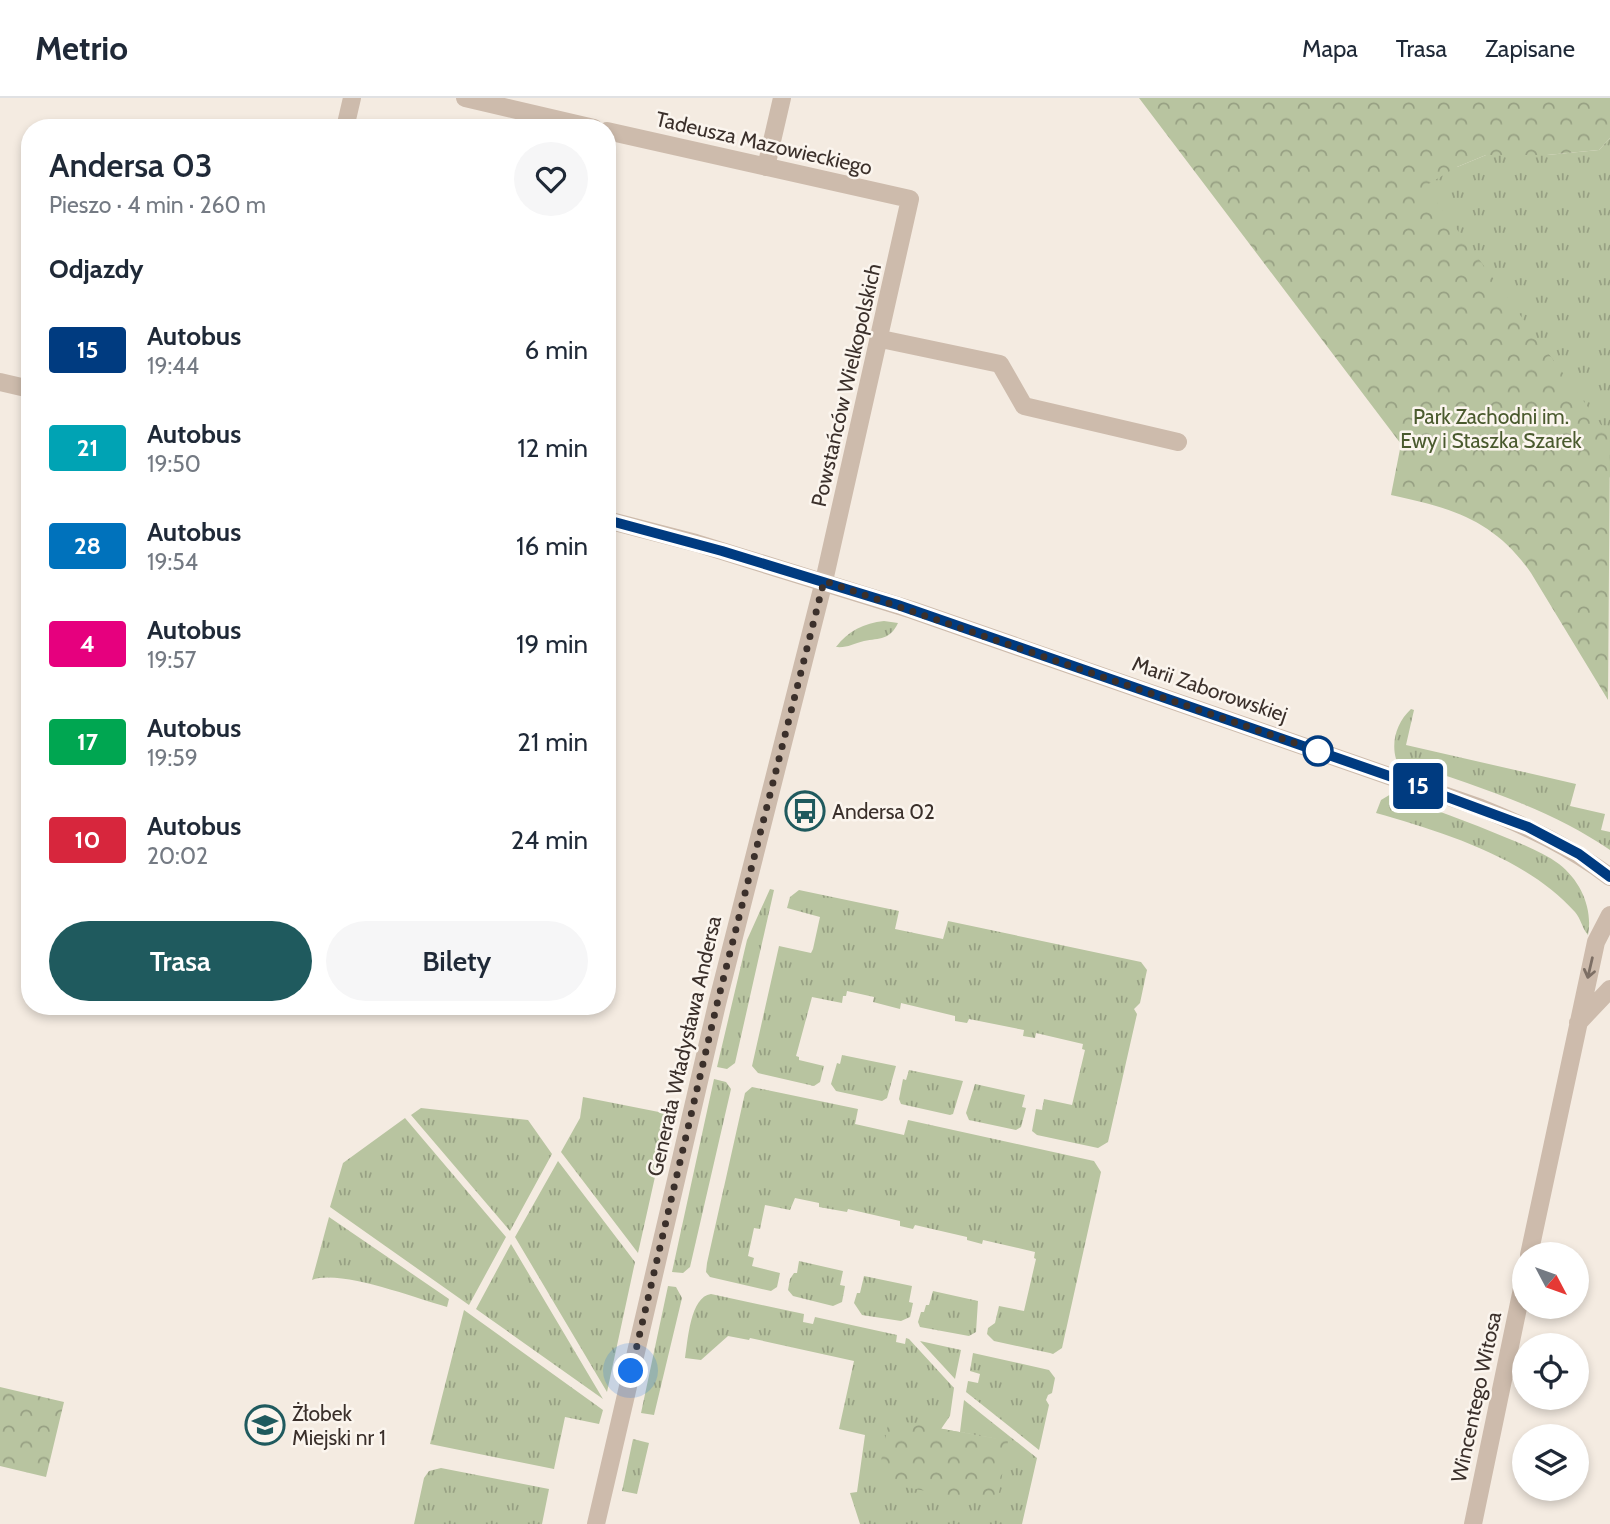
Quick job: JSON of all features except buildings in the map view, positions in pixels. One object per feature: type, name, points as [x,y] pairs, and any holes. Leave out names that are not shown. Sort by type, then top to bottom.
[{"type":"street","points":[[347,119],[352,98]]},
{"type":"street","points":[[465,98],[555,119]]},
{"type":"street","points":[[766,167],[782,98]]},
{"type":"street","name":"Tadeusza Mazowieckiego","points":[[616,133],[910,199]]},
{"type":"street","name":"Powstańców Wielkopolskich","points":[[824,581],[881,339],[910,199]]},
{"type":"street","points":[[881,339],[1000,364],[1024,406],[1178,442]]},
{"type":"street","points":[[0,382],[21,387]]},
{"type":"street","name":"Marii Zaborowskiej","points":[[616,522],[824,581],[937,618],[1481,808],[1528,827],[1579,854],[1610,877]]},
{"type":"street","name":"Generała Władysława Andersa","points":[[596,1524],[713,1017],[824,581]]},
{"type":"street","points":[[1532,1242],[1596,942],[1610,915]]},
{"type":"street","points":[[1578,1023],[1610,989]]},
{"type":"street","name":"Wincentego Witosa","points":[[1473,1524],[1515,1320]]},
{"type":"green space","name":"Park Zachodni im. Ewy i Staszka Szarek","points":[[1139,98],[1610,98],[1610,138],[1599,150],[1547,155],[1486,155],[1457,167],[1425,186],[1610,437],[1608,700],[1531,573],[1502,540],[1487,528],[1452,511],[1391,495],[1401,444]]},
{"type":"green space","points":[[1361,98],[1457,167],[1486,155],[1547,155],[1599,150],[1610,138],[1610,478]]},
{"type":"green space","points":[[884,621],[898,623],[892,633],[836,647],[857,629]]},
{"type":"green space","points":[[1411,709],[1414,710],[1406,745],[1576,784],[1570,806],[1605,814],[1601,830],[1610,832],[1610,850],[1533,808],[1396,759],[1396,732]]},
{"type":"green space","points":[[1391,794],[1514,841],[1559,864],[1574,879],[1584,896],[1589,915],[1588,935],[1575,912],[1555,893],[1509,862],[1456,838],[1376,813],[1381,800]]},
{"type":"green space","points":[[770,889],[774,890],[735,1063],[727,1069],[717,1067],[747,940]]},
{"type":"green space","points":[[799,890],[899,911],[895,929],[943,939],[948,921],[1141,962],[1147,970],[1140,1003],[1134,1009],[1137,1014],[1108,1142],[1098,1148],[1037,1135],[1032,1131],[1036,1109],[1042,1110],[1044,1099],[1072,1105],[1085,1050],[1082,1049],[1083,1044],[1036,1033],[1035,1038],[1023,1036],[1024,1030],[969,1019],[967,1023],[955,1021],[955,1016],[901,1003],[900,1009],[873,1002],[874,997],[847,991],[842,1003],[812,997],[796,1056],[799,1060],[824,1066],[820,1082],[814,1086],[758,1073],[752,1066],[779,946],[811,953],[813,949],[820,917],[787,908],[790,897]]},
{"type":"green space","points":[[842,1055],[896,1066],[887,1098],[882,1101],[836,1091],[831,1084]]},
{"type":"green space","points":[[909,1070],[963,1081],[953,1114],[901,1104],[899,1099],[903,1079],[906,1080]]},
{"type":"green space","points":[[714,1079],[726,1082],[731,1089],[690,1267],[683,1273],[672,1272]]},
{"type":"green space","points":[[975,1084],[1025,1095],[1022,1107],[1026,1108],[1021,1127],[1016,1130],[969,1120],[966,1113]]},
{"type":"green space","points":[[752,1087],[858,1109],[855,1124],[904,1135],[908,1120],[1094,1161],[1101,1172],[1062,1348],[1053,1354],[994,1341],[987,1334],[988,1328],[995,1323],[999,1306],[1024,1311],[1036,1259],[1035,1252],[983,1240],[982,1244],[967,1240],[967,1237],[915,1225],[913,1229],[900,1226],[900,1221],[848,1209],[847,1212],[819,1207],[819,1203],[795,1198],[790,1210],[765,1205],[760,1229],[754,1228],[748,1256],[754,1258],[752,1266],[780,1273],[777,1287],[771,1291],[710,1277],[706,1272],[707,1263],[745,1093]]},
{"type":"green space","points":[[583,1097],[669,1114],[638,1253],[561,1152],[580,1118]]},
{"type":"green space","points":[[421,1108],[528,1120],[552,1154],[510,1231],[411,1115]]},
{"type":"green space","points":[[405,1118],[506,1237],[469,1305],[330,1207],[343,1163]]},
{"type":"green space","points":[[558,1161],[635,1262],[607,1392],[515,1237]]},
{"type":"green space","points":[[329,1217],[449,1299],[447,1307],[359,1281],[340,1278],[312,1280]]},
{"type":"green space","points":[[511,1244],[603,1399],[476,1309]]},
{"type":"green space","points":[[799,1261],[843,1271],[840,1285],[845,1286],[842,1302],[833,1306],[793,1296],[788,1290],[790,1279],[797,1273]]},
{"type":"green space","points":[[864,1276],[912,1286],[910,1317],[901,1321],[862,1315],[854,1303],[857,1293],[860,1293]]},
{"type":"green space","points":[[668,1286],[676,1287],[682,1298],[654,1415],[641,1413]]},
{"type":"green space","points":[[933,1291],[978,1301],[976,1332],[969,1336],[920,1327],[918,1322],[921,1312],[929,1305]]},
{"type":"green space","points":[[711,1294],[804,1314],[803,1322],[813,1324],[815,1317],[897,1335],[896,1342],[905,1344],[906,1338],[909,1339],[954,1388],[950,1416],[941,1429],[1008,1441],[960,1432],[964,1400],[1037,1458],[1022,1524],[860,1524],[850,1493],[857,1492],[865,1435],[839,1429],[854,1361],[750,1338],[728,1336],[701,1360],[685,1358],[694,1311],[704,1297]]},
{"type":"green space","points":[[464,1310],[603,1410],[599,1424],[565,1417],[554,1469],[430,1444]]},
{"type":"green space","points":[[920,1341],[961,1350],[955,1379]]},
{"type":"green space","points":[[973,1353],[1049,1370],[1055,1378],[1052,1393],[1046,1400],[1049,1405],[1039,1450],[966,1392],[968,1381],[978,1383],[980,1374],[970,1371]]},
{"type":"green space","points":[[0,1387],[64,1402],[46,1477],[0,1466]]},
{"type":"green space","points":[[889,1419],[1008,1441],[997,1504],[877,1482]]},
{"type":"green space","points":[[633,1439],[649,1443],[637,1494],[622,1491]]},
{"type":"green space","points":[[441,1468],[549,1489],[542,1524],[414,1524],[424,1478],[429,1471]]},
{"type":"bus line","name":"15","points":[[616,522],[722,551],[898,605],[1481,808],[1528,827],[1579,854],[1610,877]]},
{"type":"place","name":"Andersa 02","points":[[805,811]]},
{"type":"place","name":"Żłobek Miejski nr 1","points":[[265,1425]]},
{"type":"route","points":[[631,1371],[717,1004],[824,581],[1318,751]]}]
